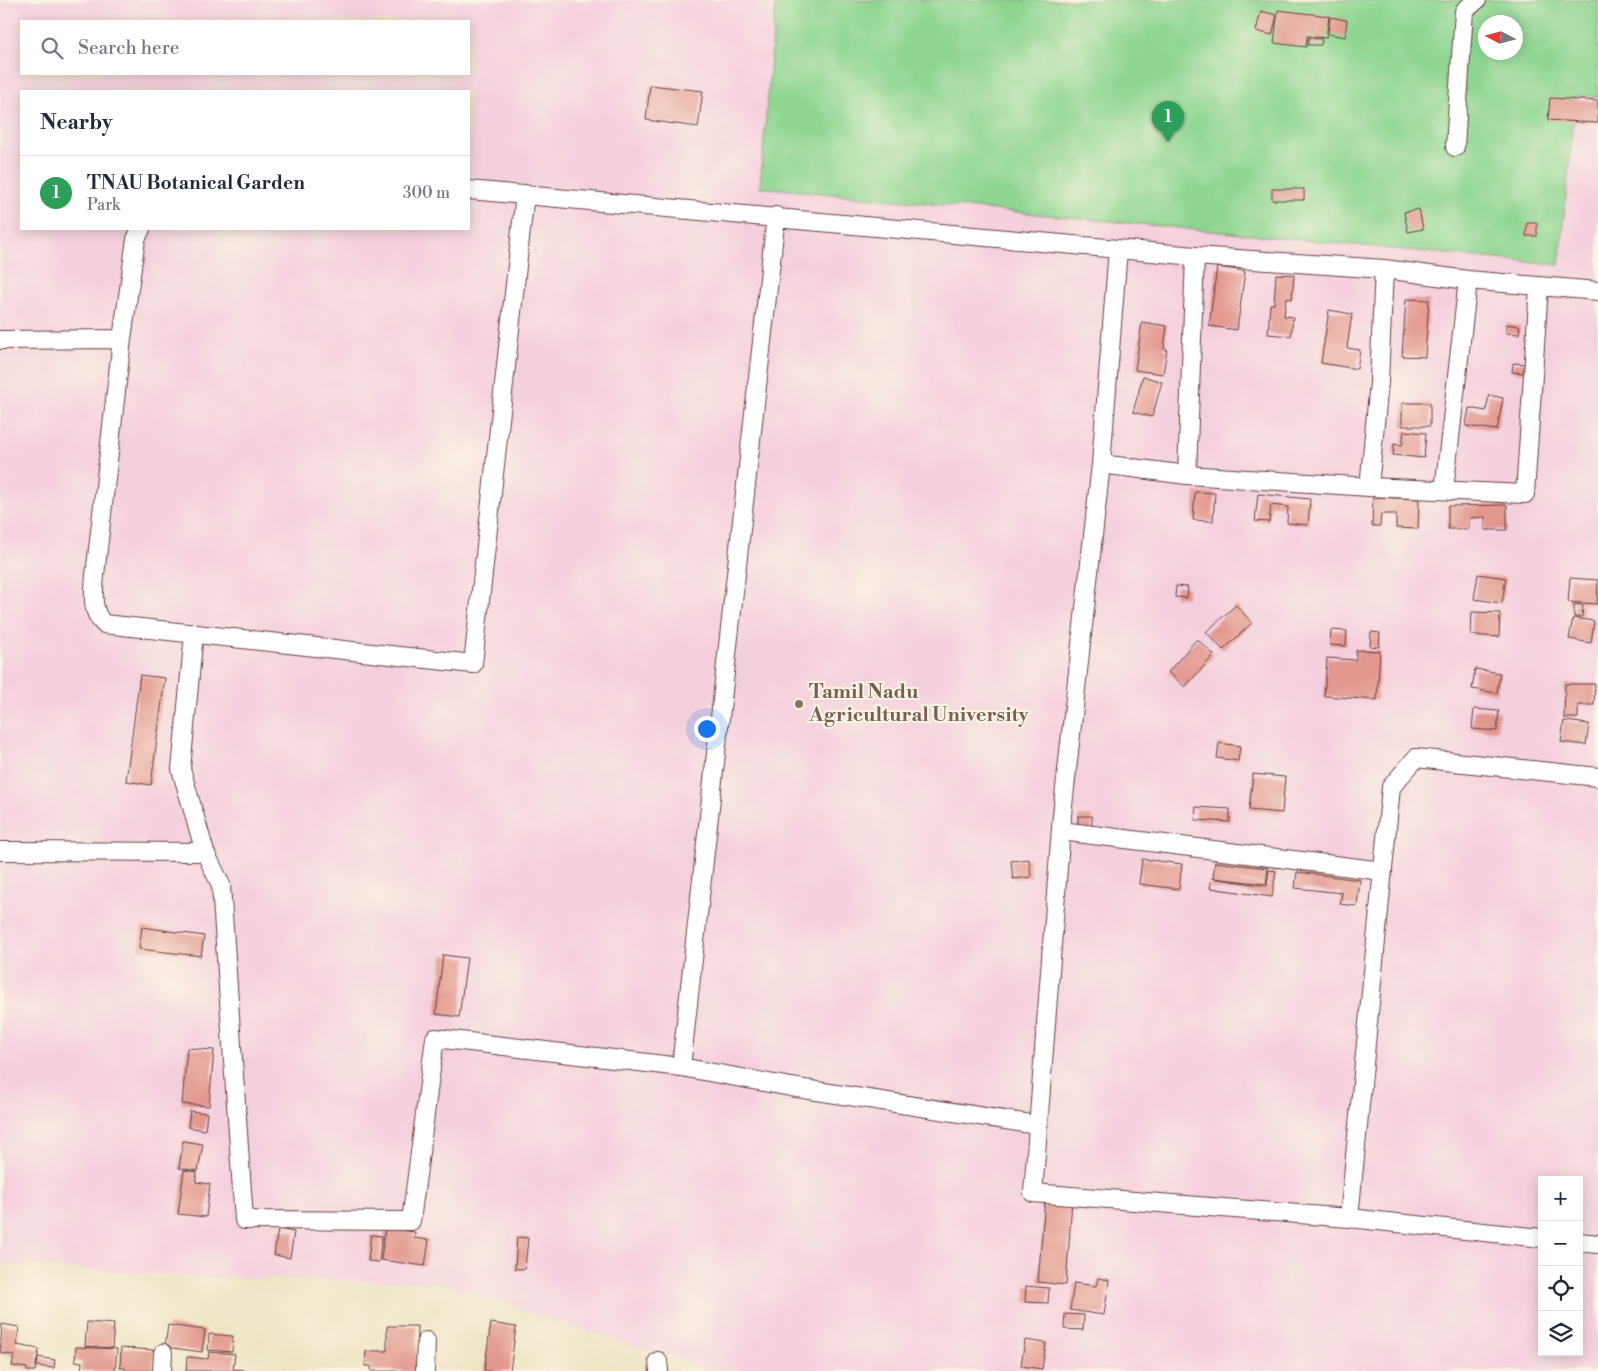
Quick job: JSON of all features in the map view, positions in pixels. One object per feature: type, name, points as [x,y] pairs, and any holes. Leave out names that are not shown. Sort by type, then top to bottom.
[{"type":"street","points":[[1455,147],[1464,11],[1477,0]]},
{"type":"street","points":[[470,190],[776,216],[1196,256],[1384,270],[1468,280],[1598,291]]},
{"type":"street","points":[[140,230],[136,239],[122,339],[95,574],[93,600],[96,614],[104,624],[473,664],[525,194]]},
{"type":"street","points":[[681,1067],[776,216]]},
{"type":"street","points":[[1118,249],[1101,464],[1061,831],[1033,1193],[1349,1218],[1538,1238]]},
{"type":"street","points":[[1187,475],[1196,256]]},
{"type":"street","points":[[1369,487],[1379,382],[1384,270]]},
{"type":"street","points":[[1444,490],[1468,280]]},
{"type":"street","points":[[1101,464],[1187,475],[1369,487],[1525,494],[1539,286]]},
{"type":"street","points":[[0,340],[122,339]]},
{"type":"street","points":[[194,634],[181,769],[205,852],[221,885],[244,1220],[411,1220],[435,1038],[681,1067],[791,1087],[1037,1125]]},
{"type":"street","points":[[1349,1218],[1391,787],[1416,758],[1598,777]]},
{"type":"street","points":[[1061,831],[1383,871]]},
{"type":"street","points":[[0,851],[205,852]]},
{"type":"street","points":[[1583,1242],[1598,1244]]},
{"type":"street","points":[[425,1371],[426,1341]]},
{"type":"street","points":[[162,1371],[163,1353]]},
{"type":"shaded area","name":"Tamil Nadu Agricultural University","points":[[0,0],[1598,0],[1598,1371],[800,1371],[706,1369],[439,1283],[204,1277],[0,1264]]},
{"type":"green space","points":[[776,0],[1598,0],[1598,97],[1576,96],[1559,265],[760,187]]},
{"type":"building","points":[[1278,10],[1329,16],[1326,38],[1307,36],[1306,47],[1274,43]]},
{"type":"building","points":[[1261,11],[1277,15],[1272,35],[1256,31]]},
{"type":"building","points":[[1330,17],[1347,20],[1345,37],[1328,34]]},
{"type":"building","points":[[1308,38],[1322,39],[1321,45],[1308,45]]},
{"type":"building","points":[[650,85],[703,91],[698,127],[646,120]]},
{"type":"building","points":[[1550,98],[1598,101],[1598,123],[1548,120]]},
{"type":"building","points":[[1272,189],[1304,189],[1304,200],[1272,200]]},
{"type":"building","points":[[1419,209],[1423,229],[1408,232],[1404,212]]},
{"type":"building","points":[[1527,223],[1537,223],[1537,236],[1526,236]]},
{"type":"building","points":[[1217,267],[1245,271],[1237,330],[1209,326]]},
{"type":"building","points":[[1276,274],[1294,275],[1292,299],[1286,298],[1284,316],[1293,317],[1291,336],[1268,334],[1270,304],[1274,304]]},
{"type":"building","points":[[1406,299],[1429,300],[1425,357],[1402,356]]},
{"type":"building","points":[[1329,310],[1352,314],[1347,348],[1360,350],[1357,369],[1321,363]]},
{"type":"building","points":[[1142,322],[1167,326],[1164,349],[1167,349],[1163,374],[1135,370]]},
{"type":"building","points":[[1506,324],[1520,326],[1519,334],[1506,333]]},
{"type":"building","points":[[1513,363],[1525,364],[1524,373],[1512,372]]},
{"type":"building","points":[[1143,376],[1162,382],[1152,417],[1133,412]]},
{"type":"building","points":[[1489,395],[1503,398],[1497,430],[1466,426],[1469,408],[1486,411]]},
{"type":"building","points":[[1402,403],[1430,403],[1430,426],[1402,426]]},
{"type":"building","points":[[1404,431],[1426,433],[1424,458],[1393,455],[1394,444],[1402,445]]},
{"type":"building","points":[[1195,492],[1215,493],[1213,521],[1193,520]]},
{"type":"building","points":[[1258,494],[1310,499],[1308,525],[1287,523],[1288,507],[1271,505],[1269,522],[1255,521]]},
{"type":"building","points":[[1373,497],[1419,499],[1418,529],[1396,528],[1396,514],[1381,514],[1380,526],[1372,526]]},
{"type":"building","points":[[1507,505],[1507,530],[1485,530],[1485,517],[1469,518],[1469,529],[1448,529],[1448,506]]},
{"type":"building","points":[[1478,574],[1506,578],[1502,603],[1474,599]]},
{"type":"building","points":[[1570,578],[1598,580],[1597,604],[1568,602]]},
{"type":"building","points":[[1176,586],[1188,587],[1187,598],[1175,597]]},
{"type":"building","points":[[1574,604],[1583,605],[1582,617],[1574,617]]},
{"type":"building","points":[[1236,605],[1252,623],[1223,650],[1206,632]]},
{"type":"building","points":[[1472,612],[1500,613],[1499,637],[1471,635]]},
{"type":"building","points":[[1573,618],[1594,621],[1591,643],[1569,639]]},
{"type":"building","points":[[1331,630],[1347,631],[1346,646],[1330,645]]},
{"type":"building","points":[[1371,632],[1380,633],[1379,647],[1370,646]]},
{"type":"building","points":[[1197,639],[1214,655],[1185,687],[1168,672]]},
{"type":"building","points":[[1356,650],[1380,651],[1377,700],[1324,696],[1327,658],[1356,660]]},
{"type":"building","points":[[1475,669],[1500,673],[1497,693],[1472,689]]},
{"type":"building","points":[[140,675],[165,678],[151,785],[126,781]]},
{"type":"building","points":[[1565,684],[1595,684],[1594,705],[1578,705],[1578,718],[1564,718]]},
{"type":"building","points":[[1474,709],[1499,711],[1497,731],[1472,729]]},
{"type":"building","points":[[1564,721],[1589,724],[1586,745],[1561,742]]},
{"type":"building","points":[[1219,743],[1240,746],[1238,761],[1217,758]]},
{"type":"building","points":[[1253,774],[1285,777],[1282,813],[1249,810]]},
{"type":"building","points":[[1196,807],[1230,809],[1230,822],[1195,820]]},
{"type":"building","points":[[1078,816],[1092,816],[1092,829],[1078,829]]},
{"type":"building","points":[[1029,859],[1031,877],[1013,879],[1011,861]]},
{"type":"building","points":[[1142,859],[1182,864],[1179,889],[1139,884]]},
{"type":"building","points":[[1215,862],[1268,868],[1266,884],[1213,878]]},
{"type":"building","points":[[1269,870],[1276,871],[1272,897],[1210,888],[1212,878],[1267,886]]},
{"type":"building","points":[[1297,872],[1360,880],[1357,906],[1340,904],[1342,893],[1295,888]]},
{"type":"building","points":[[142,927],[204,936],[201,956],[139,949]]},
{"type":"building","points":[[443,955],[467,958],[459,1017],[436,1014]]},
{"type":"building","points":[[187,1048],[214,1050],[209,1106],[182,1104]]},
{"type":"building","points":[[190,1111],[207,1113],[205,1130],[188,1127]]},
{"type":"building","points":[[183,1141],[203,1144],[198,1171],[179,1168]]},
{"type":"building","points":[[184,1170],[197,1172],[196,1182],[210,1184],[206,1217],[178,1214]]},
{"type":"building","points":[[1045,1199],[1072,1201],[1066,1285],[1038,1282]]},
{"type":"building","points":[[385,1228],[415,1232],[414,1238],[429,1240],[425,1266],[381,1260]]},
{"type":"building","points":[[278,1229],[294,1232],[290,1258],[274,1255]]},
{"type":"building","points":[[371,1235],[382,1236],[379,1262],[368,1261]]},
{"type":"building","points":[[517,1237],[528,1238],[525,1269],[515,1269]]},
{"type":"building","points":[[1098,1278],[1109,1280],[1104,1315],[1070,1310],[1074,1283],[1096,1286]]},
{"type":"building","points":[[1026,1286],[1049,1288],[1048,1303],[1025,1302]]},
{"type":"building","points":[[1065,1314],[1084,1315],[1083,1330],[1064,1329]]},
{"type":"building","points":[[87,1322],[114,1324],[112,1348],[85,1346]]},
{"type":"building","points":[[491,1323],[516,1327],[510,1371],[484,1371]]},
{"type":"building","points":[[2,1324],[19,1327],[17,1345],[39,1349],[35,1371],[27,1371],[27,1368],[12,1366],[14,1355],[0,1353]]},
{"type":"building","points":[[168,1325],[205,1330],[202,1352],[165,1347]]},
{"type":"building","points":[[387,1326],[417,1326],[416,1371],[371,1371],[371,1366],[365,1366],[366,1351],[387,1351]]},
{"type":"building","points":[[209,1334],[233,1336],[232,1352],[208,1350]]},
{"type":"building","points":[[1025,1340],[1046,1343],[1042,1369],[1021,1366]]},
{"type":"building","points":[[76,1347],[117,1349],[115,1371],[81,1371],[82,1362],[75,1361]]},
{"type":"building","points":[[121,1348],[154,1350],[153,1371],[125,1371],[125,1368],[120,1368]]},
{"type":"building","points":[[209,1352],[235,1354],[233,1369],[243,1371],[186,1371],[187,1357],[208,1359]]},
{"type":"building","points":[[38,1357],[55,1360],[54,1368],[37,1366]]},
{"type":"place","name":"TNAU Botanical Garden","points":[[1168,142]]},
{"type":"place","name":"Tamil Nadu Agricultural University","points":[[799,704]]}]
